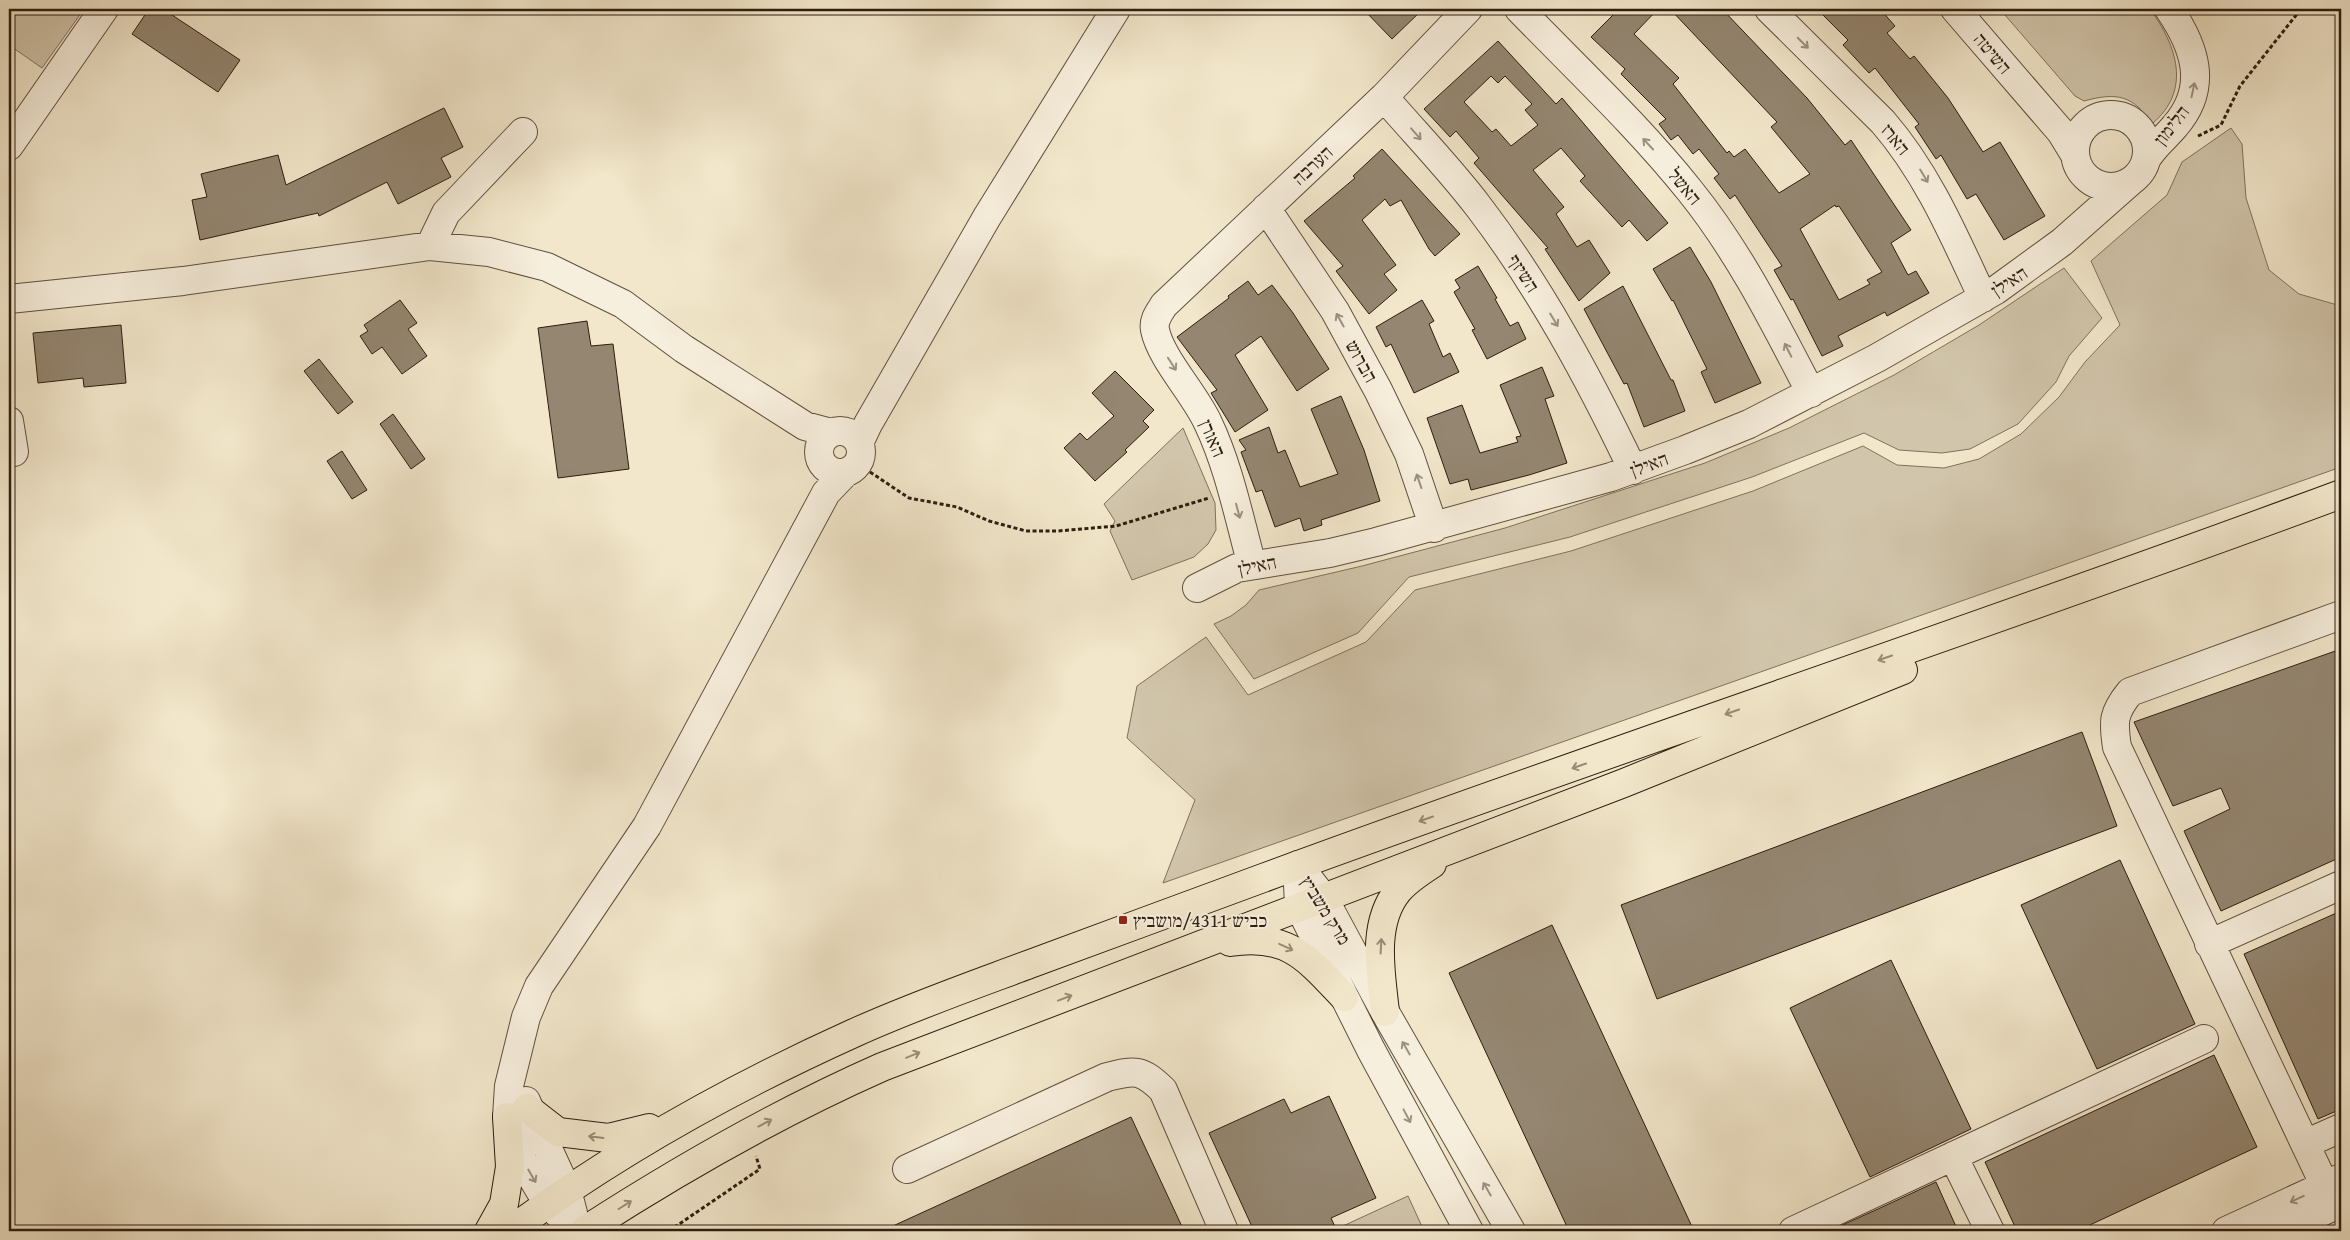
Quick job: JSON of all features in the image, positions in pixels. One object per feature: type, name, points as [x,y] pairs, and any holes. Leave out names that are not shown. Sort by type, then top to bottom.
[{"type":"main road","points":[[584,1231],[676,1173],[748,1132],[832,1089],[882,1067],[1204,946],[1311,902],[1633,779],[2334,497]]},
{"type":"main road","points":[[510,1231],[557,1197],[677,1121],[761,1077],[895,1015],[1298,865],[2334,497]]},
{"type":"main road","points":[[1386,1012],[1380,955],[1384,916],[1398,891],[1410,879],[1458,846]]},
{"type":"main road","points":[[1204,946],[1257,940],[1274,942],[1302,956],[1344,997]]},
{"type":"main road","points":[[489,1231],[504,1204],[518,1112],[558,1132],[608,1138],[677,1121]]},
{"type":"street","points":[[9,146],[104,9]]},
{"type":"street","points":[[577,1231],[557,1197],[523,1162],[518,1112],[509,1086],[526,1017],[539,986],[647,826],[842,453],[1116,9]]},
{"type":"street","name":"הערבה","points":[[1156,319],[1164,305],[1384,97],[1468,9]]},
{"type":"street","name":"האשל","points":[[1519,9],[1634,128],[1691,192],[1743,267],[1810,393]]},
{"type":"street","name":"הארז","points":[[1769,9],[1883,122],[1899,141],[1934,194],[1984,298]]},
{"type":"street","name":"השיטה","points":[[1955,9],[2061,132],[2077,160]]},
{"type":"street","name":"הלימון","points":[[2147,158],[2184,112],[2195,87],[2194,63],[2188,40],[2169,9]]},
{"type":"street","name":"השיזף","points":[[1384,97],[1477,205],[1509,249],[1602,405],[1633,470]]},
{"type":"street","name":"השיטה","points":[[2031,98],[2065,116],[2096,118]]},
{"type":"street","points":[[2106,115],[2118,115],[2128,119],[2144,135],[2147,146],[2147,158],[2138,174],[2131,181],[2122,185],[2104,186],[2085,175],[2077,160],[2076,144],[2079,134],[2086,124],[2106,115]]},
{"type":"street","points":[[430,246],[446,213],[523,132]]},
{"type":"street","name":"האילן","points":[[2062,242],[2075,222],[2079,205],[2077,160]]},
{"type":"street","name":"האילן","points":[[1197,588],[1237,568],[1330,552],[1434,528],[1633,470],[1749,424],[1810,393],[1984,298],[2035,264],[2131,181]]},
{"type":"street","name":"הברוש","points":[[1266,208],[1335,311],[1378,390],[1409,454],[1434,528]]},
{"type":"street","points":[[9,299],[183,281],[430,246],[489,252],[547,267],[623,304],[684,349],[805,426],[842,453]]},
{"type":"street","name":"האורן","points":[[1156,319],[1155,329],[1163,350],[1208,422],[1232,491],[1252,565]]},
{"type":"street","points":[[9,421],[14,452]]},
{"type":"street","points":[[2336,1189],[2305,1144],[2209,944],[2117,747],[2114,723],[2120,704],[2130,692],[2341,615]]},
{"type":"street","name":"מרק משביץ","points":[[1298,865],[1344,997],[1469,1231]]},
{"type":"street","points":[[2209,944],[2341,885]]},
{"type":"street","name":"מרק משביץ","points":[[1311,902],[1386,1012],[1511,1231]]},
{"type":"street","points":[[1793,1231],[2204,1039]]},
{"type":"street","points":[[907,1169],[1108,1077],[1128,1072],[1146,1074],[1162,1090],[1224,1231]]},
{"type":"street","points":[[2305,1144],[2341,1128]]},
{"type":"street","points":[[1953,1156],[1990,1231]]},
{"type":"street","points":[[2226,1231],[2336,1189]]},
{"type":"street","points":[[2279,1231],[2336,1189]]},
{"type":"path","points":[[2194,138],[2222,125],[2240,86],[2301,9]]},
{"type":"path","points":[[842,453],[909,498],[957,507],[989,521],[1026,531],[1058,531],[1116,526],[1232,491]]},
{"type":"path","points":[[668,1231],[760,1169],[748,1132]]},
{"type":"shaded area","points":[[9,9],[84,9],[42,68],[9,45]]},
{"type":"shaded area","points":[[2014,9],[2150,9],[2167,38],[2176,68],[2176,82],[2172,97],[2165,111],[2152,124],[2138,107],[2123,98],[2106,97],[2084,101],[2075,96],[2005,15]]},
{"type":"shaded area","points":[[2231,128],[2242,144],[2246,198],[2269,270],[2299,294],[2341,306],[2341,467],[1163,883],[1195,800],[1127,738],[1137,686],[1206,637],[1248,695],[1366,642],[1415,590],[1571,551],[1753,491],[1863,446],[1897,465],[1944,468],[1979,459],[2021,434],[2059,397],[2085,362],[2120,325],[2091,261],[2167,195],[2182,162]]},
{"type":"shaded area","points":[[2064,268],[2102,318],[2069,356],[2056,382],[2018,424],[1970,449],[1942,453],[1899,450],[1864,433],[1752,477],[1570,537],[1409,577],[1358,633],[1254,679],[1214,624],[1231,616],[1246,605],[1259,590],[1362,566],[1505,528],[1705,463],[1789,428],[1894,375],[1979,325]]},
{"type":"shaded area","points":[[1183,428],[1215,503],[1216,530],[1208,544],[1194,557],[1132,580],[1110,531],[1115,521],[1104,504]]},
{"type":"shaded area","points":[[1408,1196],[1424,1231],[1346,1231],[1343,1226]]},
{"type":"building","points":[[149,9],[163,9],[240,60],[218,92],[132,34]]},
{"type":"building","points":[[1363,9],[1423,9],[1392,39]]},
{"type":"building","points":[[1619,9],[1658,9],[1634,34],[1679,78],[1673,84],[1727,153],[1729,151],[1734,157],[1745,149],[1779,193],[1810,174],[1771,127],[1777,122],[1670,9],[1722,9],[1807,98],[1845,145],[1851,140],[1911,230],[1891,243],[1908,275],[1916,271],[1929,293],[1887,316],[1885,312],[1838,336],[1843,346],[1822,356],[1793,299],[1791,300],[1774,270],[1782,266],[1735,195],[1730,199],[1714,178],[1719,174],[1699,149],[1693,154],[1678,135],[1671,140],[1659,124],[1666,119],[1621,74],[1625,69],[1591,37]],"holes":[[[1835,205],[1836,207],[1839,206],[1882,272],[1867,280],[1870,284],[1839,300],[1800,229]]]},
{"type":"building","points":[[1817,9],[1880,9],[1895,26],[1887,33],[1910,59],[1914,56],[1948,98],[1983,152],[2000,142],[2045,216],[2004,240],[1976,194],[1967,199],[1941,155],[1936,159],[1915,127],[1919,124],[1875,68],[1869,73],[1843,45],[1848,40]]},
{"type":"building","points":[[1498,41],[1556,104],[1562,98],[1668,223],[1647,241],[1629,220],[1622,227],[1580,181],[1585,176],[1561,148],[1533,170],[1564,207],[1556,214],[1577,247],[1589,240],[1610,273],[1579,301],[1545,249],[1548,248],[1474,163],[1479,158],[1456,131],[1450,137],[1424,109]],"holes":[[[1491,76],[1498,83],[1505,76],[1532,104],[1525,110],[1538,125],[1511,146],[1496,129],[1492,132],[1464,102]]]},
{"type":"building","points":[[444,108],[463,147],[441,158],[451,177],[398,204],[387,182],[319,216],[318,213],[200,240],[192,200],[207,197],[201,174],[278,155],[286,185]]},
{"type":"building","points":[[1382,149],[1460,234],[1435,256],[1401,200],[1390,206],[1385,199],[1362,220],[1396,265],[1384,274],[1397,290],[1369,314],[1336,271],[1343,266],[1304,221],[1355,178],[1353,176]]},
{"type":"building","points":[[1690,247],[1711,282],[1761,383],[1715,403],[1701,372],[1707,369],[1673,300],[1653,269]]},
{"type":"building","points":[[1478,266],[1497,298],[1495,299],[1510,326],[1518,322],[1526,339],[1487,359],[1472,330],[1475,329],[1454,292],[1460,288],[1455,280]]},
{"type":"building","points":[[1248,281],[1258,295],[1272,285],[1293,313],[1329,369],[1297,391],[1261,336],[1235,355],[1268,410],[1235,432],[1211,393],[1217,390],[1177,337],[1229,298],[1228,296]]},
{"type":"building","points":[[1623,286],[1671,380],[1673,380],[1685,411],[1644,427],[1627,383],[1624,384],[1584,309]]},
{"type":"building","points":[[400,300],[417,323],[408,329],[427,356],[402,374],[382,347],[372,354],[360,336],[368,331],[364,325]]},
{"type":"building","points":[[1422,300],[1434,321],[1429,324],[1443,357],[1450,353],[1459,372],[1414,393],[1391,344],[1386,347],[1376,327]]},
{"type":"building","points":[[587,321],[591,346],[613,344],[629,469],[558,478],[538,328]]},
{"type":"building","points":[[121,325],[126,383],[84,387],[83,378],[38,383],[33,333]]},
{"type":"building","points":[[319,359],[353,402],[338,414],[304,371]]},
{"type":"building","points":[[1542,367],[1554,396],[1545,399],[1567,463],[1471,490],[1468,479],[1450,484],[1427,418],[1462,405],[1480,453],[1518,442],[1516,437],[1521,436],[1500,385]]},
{"type":"building","points":[[1115,371],[1154,410],[1143,421],[1149,427],[1125,450],[1127,452],[1095,481],[1064,448],[1080,433],[1087,440],[1114,416],[1092,393]]},
{"type":"building","points":[[1341,396],[1364,450],[1380,501],[1321,520],[1322,525],[1304,531],[1300,518],[1275,527],[1262,490],[1256,492],[1241,452],[1246,450],[1239,440],[1269,427],[1278,453],[1285,450],[1300,487],[1338,474],[1311,409]]},
{"type":"building","points":[[393,414],[425,459],[411,469],[380,424]]},
{"type":"building","points":[[342,451],[367,490],[352,499],[327,461]]},
{"type":"building","points":[[2341,649],[2341,857],[2221,911],[2184,831],[2230,809],[2221,788],[2173,806],[2134,722]]},
{"type":"building","points":[[2082,732],[2117,826],[1657,999],[1621,905]]},
{"type":"building","points":[[2120,860],[2195,1024],[2097,1069],[2021,905]]},
{"type":"building","points":[[2341,911],[2341,1109],[2318,1119],[2244,954]]},
{"type":"building","points":[[1552,925],[1694,1231],[1569,1231],[1449,973]]},
{"type":"building","points":[[1891,960],[1971,1129],[1870,1177],[1790,1008]]},
{"type":"building","points":[[2214,1055],[2257,1147],[2077,1231],[2017,1231],[1985,1162]]},
{"type":"building","points":[[1329,1096],[1376,1198],[1331,1218],[1337,1231],[1254,1231],[1209,1133],[1284,1099],[1291,1113]]},
{"type":"building","points":[[1131,1117],[1184,1231],[882,1231]]},
{"type":"building","points":[[1936,1182],[1958,1231],[1829,1231],[1878,1209]]},
{"type":"place","name":"כביש 4311/מושביץ","points":[[1123,920]]}]
